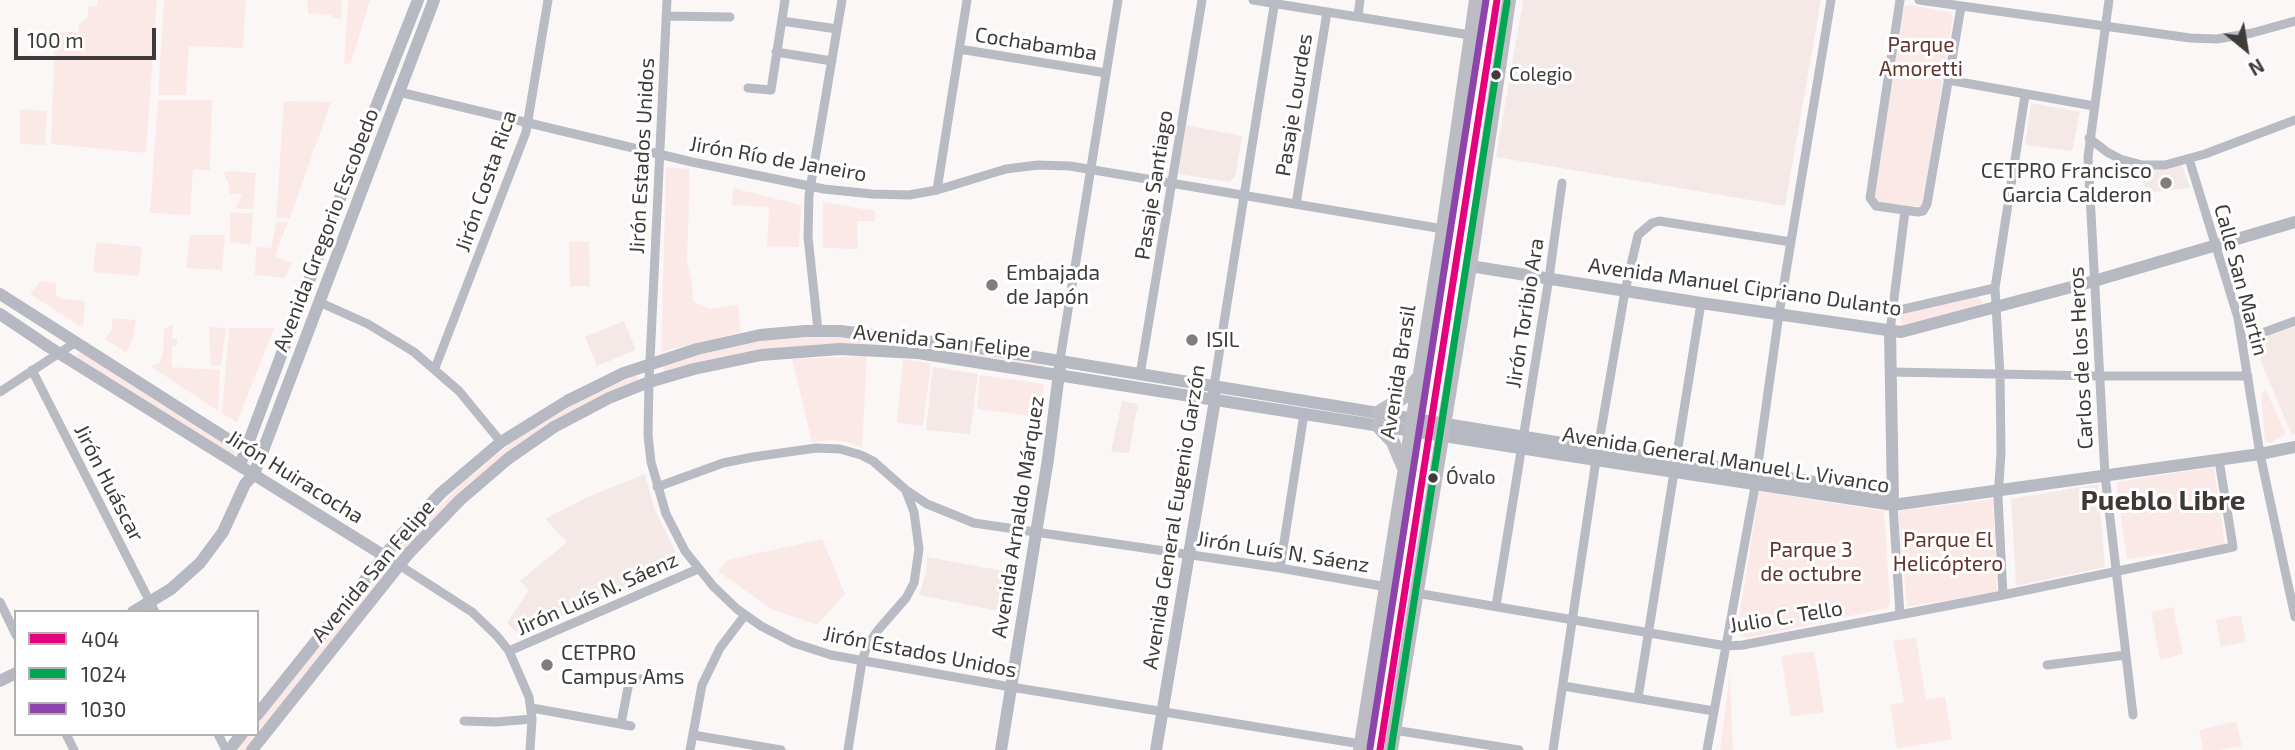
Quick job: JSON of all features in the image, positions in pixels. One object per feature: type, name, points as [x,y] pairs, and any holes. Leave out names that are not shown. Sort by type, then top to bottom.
[{"type":"main road","name":"Avenida Brasil","points":[[1360,747],[1443,229],[1476,0]]},
{"type":"main road","points":[[1391,750],[1470,266],[1509,0]]},
{"type":"main road","points":[[1404,471],[1400,454],[1378,419],[1404,397],[1419,372]]},
{"type":"street","name":"Avenida Gregorio Escobedo","points":[[240,465],[418,0]]},
{"type":"street","name":"Avenida Gregorio Escobedo","points":[[153,607],[207,556],[228,523],[245,484],[254,474],[434,0]]},
{"type":"street","name":"Jirón Costa Rica","points":[[435,368],[528,121],[548,0]]},
{"type":"street","name":"Jirón Estados Unidos","points":[[667,0],[648,435],[656,487],[675,532],[698,569],[713,586],[761,626],[794,643],[831,655],[1360,747]]},
{"type":"street","points":[[748,88],[771,90],[785,0]]},
{"type":"street","points":[[818,330],[808,237],[811,187],[842,0]]},
{"type":"street","points":[[937,190],[967,0]]},
{"type":"street","name":"Avenida Arnaldo Márquez","points":[[1001,750],[1118,0]]},
{"type":"street","name":"Pasaje Santiago","points":[[1140,375],[1202,0]]},
{"type":"street","points":[[1253,0],[1470,35]]},
{"type":"street","points":[[1358,17],[1360,0]]},
{"type":"street","points":[[1707,750],[1755,479],[1779,314],[1831,0]]},
{"type":"street","points":[[1900,0],[1870,197],[1876,206],[1905,211],[1923,211],[1927,206],[1961,7]]},
{"type":"street","points":[[1919,0],[2164,36],[2217,39],[2295,21]]},
{"type":"street","name":"Carlos de los Heros","points":[[2109,0],[2088,158],[2105,475],[2133,715]]},
{"type":"street","name":"Avenida General Eugenio Garzón","points":[[1156,750],[1275,2]]},
{"type":"street","name":"Pasaje Lourdes","points":[[1296,204],[1327,12]]},
{"type":"street","points":[[666,16],[730,17]]},
{"type":"street","points":[[782,21],[837,29]]},
{"type":"street","name":"Cochabamba","points":[[959,49],[1106,73]]},
{"type":"street","points":[[776,52],[832,61]]},
{"type":"street","points":[[1948,80],[2094,106]]},
{"type":"street","name":"Jirón Río de Janeiro","points":[[399,92],[811,187],[888,195],[937,190],[1006,169],[1038,165],[1091,169],[1443,229]]},
{"type":"street","points":[[2003,596],[1999,491],[2000,375],[1994,288],[2025,95]]},
{"type":"street","points":[[2089,138],[2107,152],[2130,162],[2155,165],[2189,159],[2295,120]]},
{"type":"street","name":"Calle San Martin","points":[[2189,159],[2243,340],[2260,454],[2295,617]]},
{"type":"street","points":[[350,175],[356,182],[365,180]]},
{"type":"street","name":"Jirón Toribio Ara","points":[[1496,606],[1562,183]]},
{"type":"street","points":[[344,188],[353,186],[358,189],[360,195]]},
{"type":"street","points":[[1900,615],[1893,499],[1890,331],[1905,211]]},
{"type":"street","points":[[1553,750],[1598,454],[1625,291],[1638,235],[1652,223],[1667,222],[1791,242]]},
{"type":"street","name":"Avenida Manuel Cipriano Dulanto","points":[[1470,266],[1901,332],[2094,281],[2295,222]]},
{"type":"street","points":[[1891,312],[1994,288]]},
{"type":"street","name":"Jirón Huiracocha","points":[[0,294],[260,460]]},
{"type":"street","points":[[319,302],[391,337],[435,368],[474,407],[502,442]]},
{"type":"street","points":[[1638,698],[1701,303]]},
{"type":"street","name":"Jirón Huiracocha","points":[[0,314],[472,612],[509,651],[527,687],[532,708],[530,750]]},
{"type":"street","points":[[2243,340],[2295,321]]},
{"type":"street","name":"Avenida San Felipe","points":[[259,713],[385,556],[441,493],[502,442],[567,401],[624,373],[650,363],[738,339],[818,330],[890,335],[1059,367],[1443,430]]},
{"type":"street","points":[[0,392],[76,342]]},
{"type":"street","name":"Avenida San Felipe","points":[[252,750],[434,525],[509,458],[554,427],[593,405],[649,382],[749,357],[840,349],[918,353],[1140,375],[1304,414],[1378,419]]},
{"type":"street","name":"Jirón Huáscar","points":[[32,370],[153,607]]},
{"type":"street","points":[[1891,372],[2248,376]]},
{"type":"street","points":[[176,426],[185,411]]},
{"type":"street","points":[[1280,568],[1304,414]]},
{"type":"street","name":"Avenida General Manuel L. Vivanco","points":[[1443,430],[1893,499],[1999,491],[2295,447]]},
{"type":"street","name":"Jirón Luís N. Sáenz","points":[[656,487],[723,463],[804,450],[840,449],[861,454],[873,461],[906,490],[927,504],[974,523],[1280,568],[1387,587]]},
{"type":"street","name":"Julio C. Tello","points":[[1416,593],[1726,646],[1743,645],[2003,596],[2118,569],[2233,547],[2219,460]]},
{"type":"street","points":[[848,750],[862,661],[867,646],[906,598],[914,583],[919,549],[914,512],[906,490]]},
{"type":"street","name":"Jirón Luís N. Sáenz","points":[[509,651],[698,569]]},
{"type":"street","points":[[0,602],[14,631]]},
{"type":"street","points":[[690,750],[697,705],[710,666],[745,615]]},
{"type":"street","points":[[2047,665],[2126,655]]},
{"type":"street","points":[[621,724],[630,677],[640,679]]},
{"type":"street","points":[[1563,686],[1714,711]]},
{"type":"street","points":[[532,708],[631,726]]},
{"type":"street","points":[[464,721],[532,719]]},
{"type":"street","points":[[1394,730],[1519,750]]},
{"type":"street","points":[[692,735],[781,750]]},
{"type":"street","points":[[228,750],[240,736]]},
{"type":"shaded area","points":[[1523,0],[1821,0],[1785,206],[1496,157]]},
{"type":"shaded area","points":[[2031,103],[2080,112],[2072,151],[2025,145]]},
{"type":"shaded area","points":[[1186,125],[1242,136],[1235,177],[1229,182],[1178,174]]},
{"type":"shaded area","name":"CETPRO Francisco Garcia Calderon","points":[[2182,165],[2190,188],[2146,193],[2141,168]]},
{"type":"shaded area","points":[[624,321],[636,350],[597,366],[585,337]]},
{"type":"shaded area","points":[[2295,326],[2295,434],[2292,435],[2254,341]]},
{"type":"shaded area","points":[[933,367],[978,374],[970,434],[926,430]]},
{"type":"shaded area","points":[[1122,401],[1138,404],[1129,453],[1111,452]]},
{"type":"shaded area","points":[[645,474],[654,508],[682,565],[519,635],[507,623],[529,590],[520,581],[567,542],[545,519],[587,497]]},
{"type":"shaded area","points":[[2098,484],[2105,567],[2016,586],[2011,499]]},
{"type":"shaded area","points":[[927,557],[1015,573],[1008,613],[919,595],[926,572]]},
{"type":"green space","points":[[98,0],[157,0],[146,153],[51,144],[55,32],[78,32],[79,23],[87,19],[89,6],[97,6]]},
{"type":"green space","points":[[164,0],[246,0],[243,48],[189,46],[186,95],[158,95]]},
{"type":"green space","points":[[307,0],[342,0],[341,19],[332,18],[332,15],[308,13]]},
{"type":"green space","points":[[348,0],[370,0],[351,63],[344,65]]},
{"type":"green space","name":"Parque Amoretti","points":[[1909,5],[1950,12],[1953,17],[1923,203],[1919,207],[1877,202],[1874,197],[1904,7]]},
{"type":"green space","points":[[158,100],[212,100],[210,170],[193,170],[190,215],[150,213]]},
{"type":"green space","points":[[284,101],[331,102],[290,218],[287,219],[276,217]]},
{"type":"green space","points":[[20,109],[47,111],[45,145],[20,144]]},
{"type":"green space","points":[[666,167],[690,169],[687,264],[692,280],[693,302],[711,309],[738,305],[741,332],[661,352]]},
{"type":"green space","points":[[223,173],[256,173],[253,209],[238,209],[236,206],[242,194],[230,194],[228,181]]},
{"type":"green space","points":[[733,188],[801,205],[799,247],[767,246],[769,207],[732,205]]},
{"type":"green space","points":[[823,202],[875,211],[875,221],[857,221],[858,249],[823,248]]},
{"type":"green space","points":[[230,213],[253,213],[251,245],[230,242]]},
{"type":"green space","points":[[276,222],[288,222],[275,256],[292,263],[285,278],[255,275],[256,247],[271,248]]},
{"type":"green space","points":[[190,235],[225,235],[222,270],[186,268]]},
{"type":"green space","points":[[589,241],[590,286],[570,286],[569,242]]},
{"type":"green space","points":[[96,242],[142,247],[139,276],[93,272]]},
{"type":"green space","points":[[41,281],[56,283],[56,295],[62,299],[85,301],[83,328],[30,294]]},
{"type":"green space","points":[[1978,295],[1982,304],[1980,307],[1904,327],[1902,325],[1900,317],[1903,314]]},
{"type":"green space","points":[[112,318],[136,320],[126,353],[105,339],[112,329]]},
{"type":"green space","points":[[173,324],[172,339],[177,339],[177,345],[172,346],[172,367],[220,370],[218,411],[150,366],[159,363],[163,354],[164,329]]},
{"type":"green space","points":[[209,327],[226,328],[221,365],[211,365]]},
{"type":"green space","points":[[229,328],[274,328],[237,423],[222,413]]},
{"type":"green space","points":[[819,335],[897,340],[1045,365],[1044,369],[827,346],[664,376],[663,365],[701,354],[781,337]]},
{"type":"green space","points":[[82,350],[238,448],[232,458],[76,357]]},
{"type":"green space","points":[[867,356],[862,449],[851,443],[834,440],[812,442],[792,359]]},
{"type":"green space","points":[[903,359],[931,363],[923,426],[897,423]]},
{"type":"green space","points":[[637,375],[639,386],[525,447],[409,555],[399,549],[460,485],[517,438],[583,399]]},
{"type":"green space","points":[[980,375],[1044,384],[1039,417],[977,409]]},
{"type":"green space","points":[[2266,390],[2286,434],[2271,443],[2265,442],[2261,398],[2262,392]]},
{"type":"green space","points":[[2214,467],[2225,545],[2127,559],[2116,482]]},
{"type":"green space","name":"Parque 3 de octubre","points":[[1759,491],[1884,511],[1890,602],[1888,608],[1748,638],[1740,635],[1737,631]]},
{"type":"green space","name":"Parque El Helicóptero","points":[[1993,499],[1997,592],[1907,607],[1898,511]]},
{"type":"green space","points":[[822,539],[845,594],[817,625],[771,609],[718,571],[727,560]]},
{"type":"green space","points":[[381,570],[389,577],[253,750],[237,750],[247,736],[259,736],[259,721]]},
{"type":"green space","points":[[2173,607],[2183,654],[2160,660],[2151,612]]},
{"type":"green space","points":[[2241,615],[2246,642],[2221,647],[2216,620]]},
{"type":"green space","points":[[1916,637],[1926,699],[1945,697],[1952,739],[1897,749],[1890,705],[1904,702],[1893,641]]},
{"type":"green space","points":[[1814,651],[1824,712],[1791,717],[1781,656]]},
{"type":"green space","points":[[1730,672],[1733,750],[1720,750]]},
{"type":"green space","points":[[2236,721],[2242,746],[2203,750],[2199,730]]},
{"type":"transit line","name":"1030","points":[[1370,748],[1486,0]]},
{"type":"transit line","name":"404","points":[[1380,750],[1497,0]]},
{"type":"transit line","name":"1024","points":[[1391,750],[1507,2]]},
{"type":"place","name":"Colegio","points":[[1496,75]]},
{"type":"place","name":"CETPRO Francisco Garcia Calderon","points":[[2166,183]]},
{"type":"place","name":"Embajada de Japón","points":[[992,285]]},
{"type":"place","name":"ISIL","points":[[1192,340]]},
{"type":"place","name":"Óvalo","points":[[1433,478]]},
{"type":"place","name":"CETPRO Campus Ams","points":[[547,665]]},
{"type":"district","name":"Pueblo Libre","points":[[2163,501]]}]
